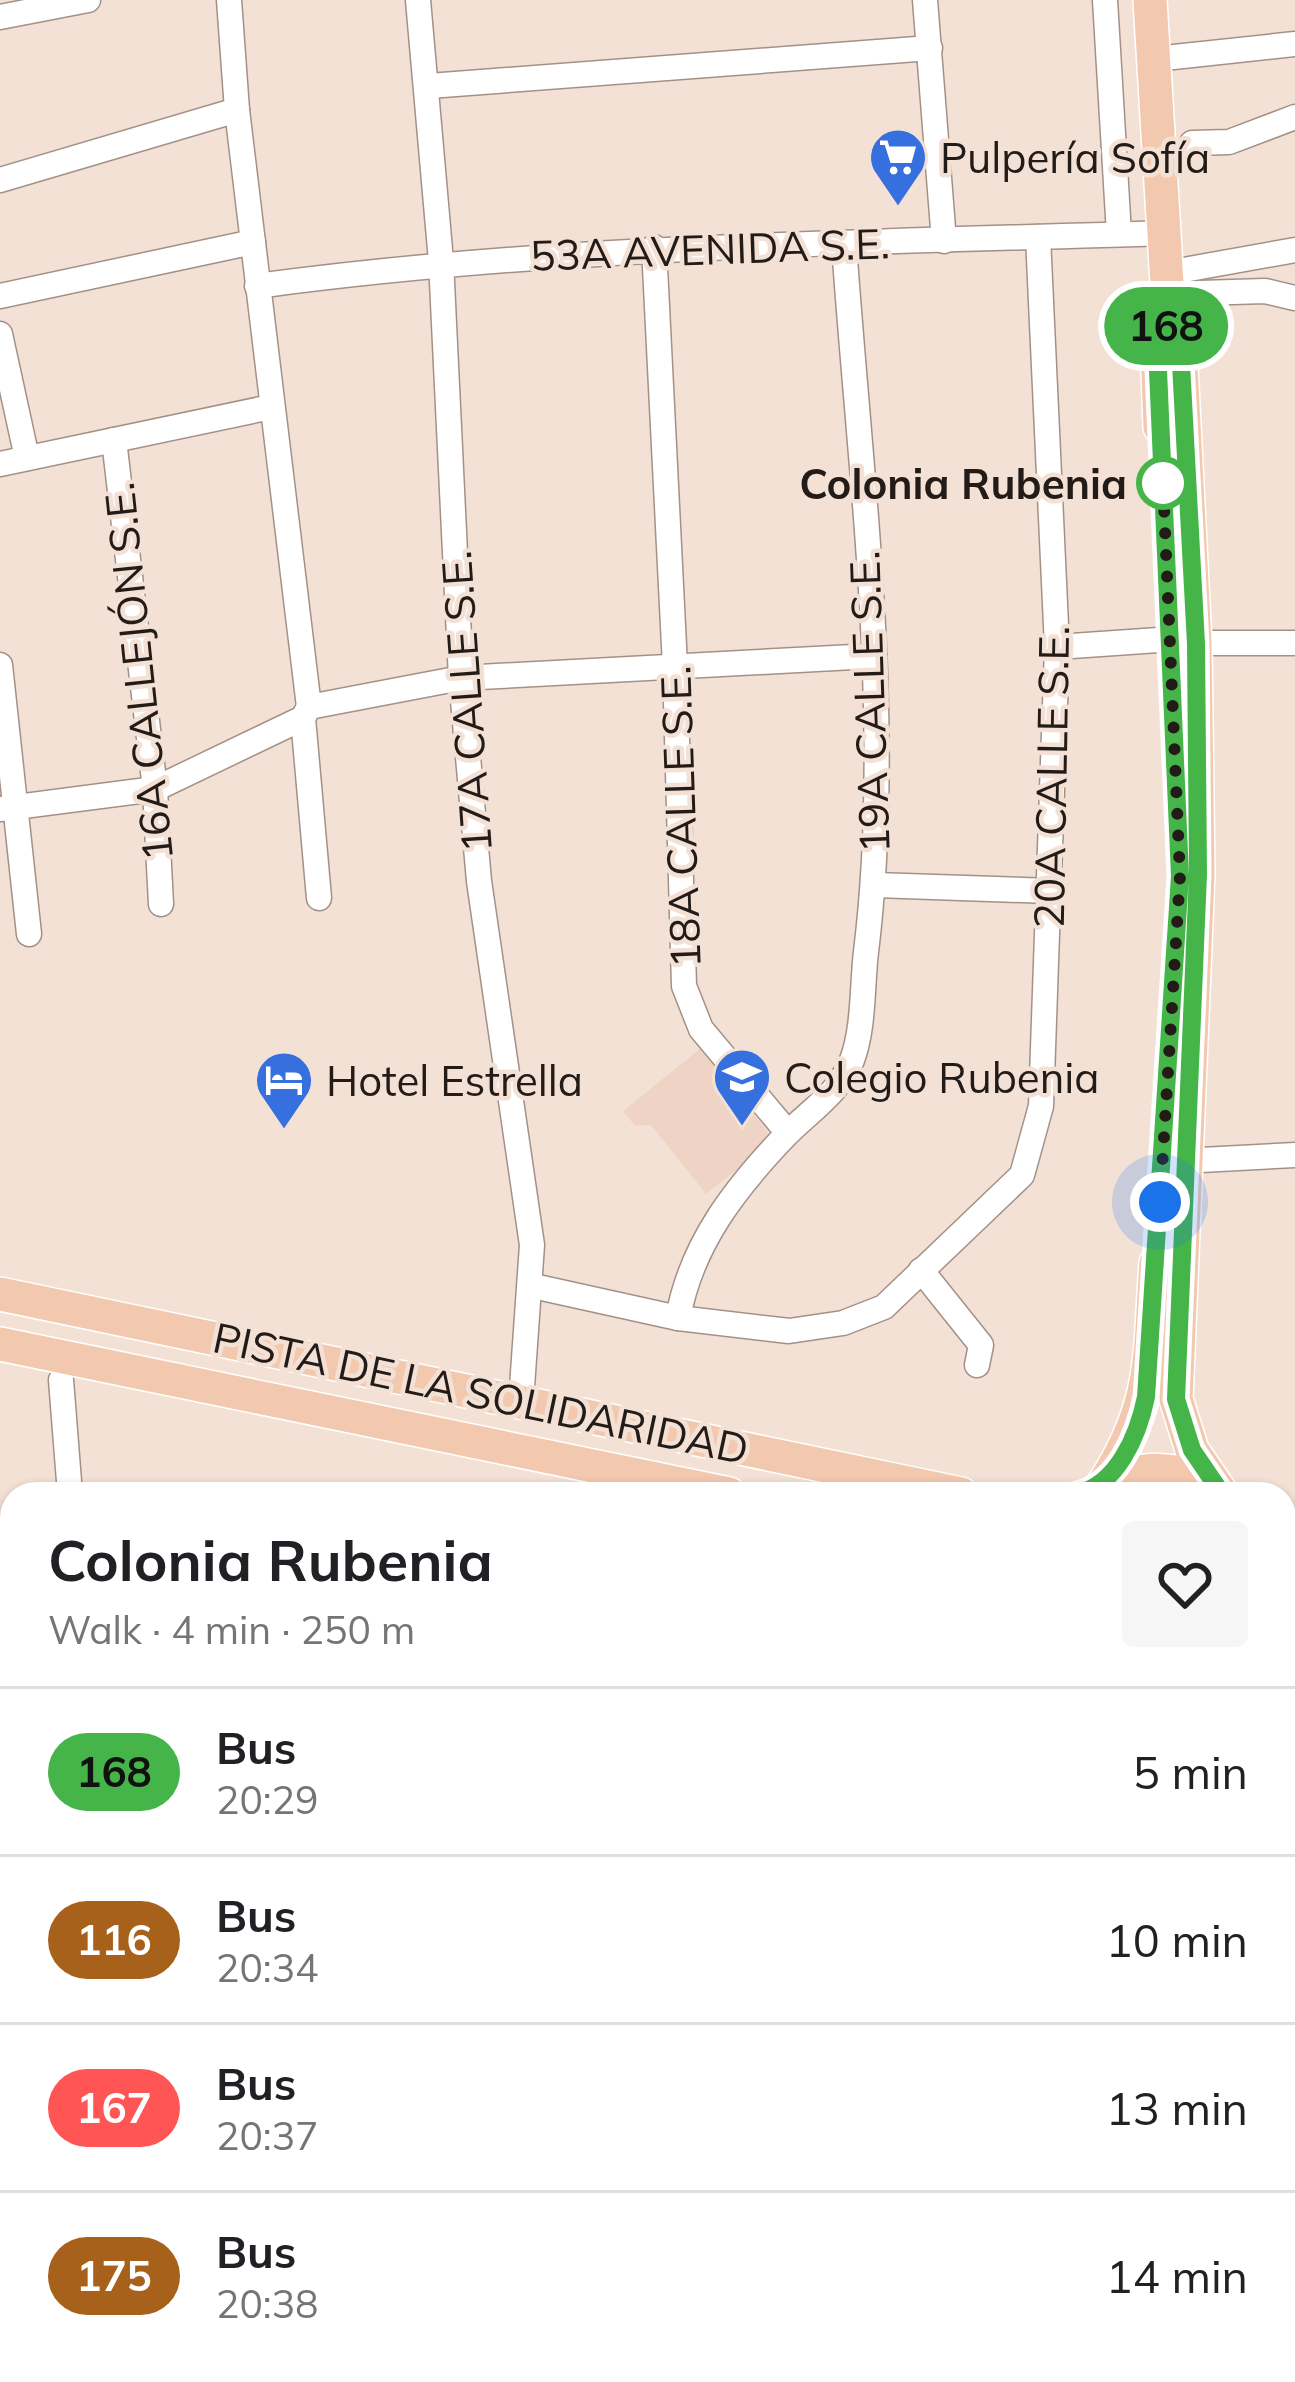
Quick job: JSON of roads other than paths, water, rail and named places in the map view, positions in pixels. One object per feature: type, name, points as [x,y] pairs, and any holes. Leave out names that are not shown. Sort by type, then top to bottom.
[{"type":"main road","points":[[1100,1482],[1129,1447],[1146,1397],[1180,876],[1184,642],[1180,345],[1168,295],[1150,0]]},
{"type":"main road","points":[[1184,642],[1198,874],[1182,1161],[1176,1399],[1192,1450],[1214,1482]]},
{"type":"main road","name":"PISTA DE LA SOLIDARIDAD","points":[[0,1294],[904,1482]]},
{"type":"main road","name":"PISTA DE LA SOLIDARIDAD","points":[[0,1313],[425,1418]]},
{"type":"main road","name":"PISTA DE LA SOLIDARIDAD","points":[[0,1344],[425,1418]]},
{"type":"main road","name":"PISTA DE LA SOLIDARIDAD","points":[[0,1366],[561,1482]]},
{"type":"main road","points":[[425,1418],[681,1482]]},
{"type":"main road","points":[[425,1418],[796,1482]]},
{"type":"main road","points":[[1113,1482],[1159,1469],[1203,1482]]},
{"type":"street","points":[[0,17],[88,0]]},
{"type":"street","points":[[229,0],[237,110],[306,713],[320,898]]},
{"type":"street","name":"17A CALLE S.E.","points":[[418,0],[429,86],[461,678],[479,881],[515,1108],[533,1286],[521,1401]]},
{"type":"street","points":[[925,0],[944,241]]},
{"type":"street","points":[[1105,0],[1119,234]]},
{"type":"street","points":[[1155,59],[1295,44]]},
{"type":"street","points":[[429,86],[930,48]]},
{"type":"street","points":[[0,180],[237,110]]},
{"type":"street","points":[[1192,143],[1228,142],[1295,117]]},
{"type":"street","name":"53A AVENIDA S.E.","points":[[257,286],[441,261],[654,247],[1165,232]]},
{"type":"street","name":"20A CALLE S.E.","points":[[533,1286],[678,1318],[789,1331],[843,1323],[884,1307],[1022,1175],[1041,1106],[1057,647],[1038,237]]},
{"type":"street","points":[[0,296],[254,242]]},
{"type":"street","name":"19A CALLE S.E.","points":[[788,1133],[837,1091],[854,1056],[874,885],[872,656],[844,245]]},
{"type":"street","name":"18A CALLE S.E.","points":[[654,247],[676,666],[684,986],[701,1029],[788,1133]]},
{"type":"street","points":[[1168,295],[1295,250]]},
{"type":"street","points":[[1168,295],[1264,291],[1295,298]]},
{"type":"street","points":[[0,334],[27,458]]},
{"type":"street","points":[[0,464],[272,407]]},
{"type":"street","name":"16A CALLEJÓN S.E.","points":[[114,440],[155,789],[161,904]]},
{"type":"street","points":[[1057,647],[1295,643]]},
{"type":"street","points":[[8,808],[155,789],[306,713],[461,678],[872,656]]},
{"type":"street","points":[[0,665],[8,808],[29,934]]},
{"type":"street","points":[[874,885],[1051,892]]},
{"type":"street","points":[[678,1318],[683,1292],[712,1223],[788,1133]]},
{"type":"street","points":[[1182,1161],[1295,1155]]},
{"type":"street","points":[[921,1270],[981,1345],[977,1365]]},
{"type":"street","points":[[62,1380],[69,1482]]},
{"type":"place","name":"Pulpería Sofía","points":[[898,208]]},
{"type":"place","name":"Colonia Rubenia","points":[[1163,483]]},
{"type":"place","name":"Colegio Rubenia","points":[[742,1128]]},
{"type":"place","name":"Hotel Estrella","points":[[284,1131]]}]
